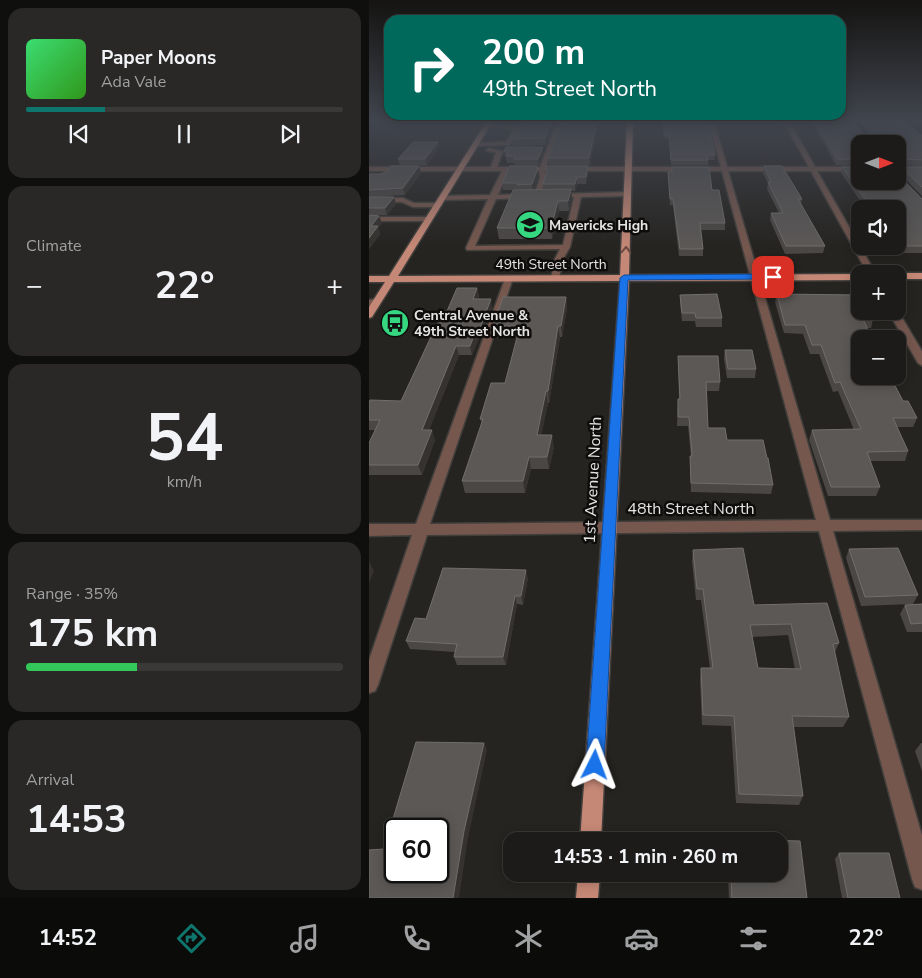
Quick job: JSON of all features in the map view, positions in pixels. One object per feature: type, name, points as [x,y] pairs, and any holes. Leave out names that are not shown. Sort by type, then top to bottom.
[{"type":"main road","points":[[369,315],[373,302],[391,278],[464,163]]},
{"type":"main road","name":"1st Avenue North","points":[[592,832],[611,526],[629,163]]},
{"type":"main road","points":[[906,276],[922,276]]},
{"type":"main road","name":"49th Street North","points":[[369,279],[851,277]]},
{"type":"main road","points":[[587,898],[588,882]]},
{"type":"street","points":[[493,169],[495,163]]},
{"type":"street","points":[[537,195],[543,178],[542,169],[544,163]]},
{"type":"street","points":[[723,163],[922,879]]},
{"type":"street","points":[[809,163],[867,265]]},
{"type":"street","points":[[369,177],[373,169],[851,168]]},
{"type":"street","points":[[907,168],[922,169]]},
{"type":"street","points":[[506,169],[470,248],[566,247]]},
{"type":"street","points":[[555,278],[559,258],[566,247],[578,194]]},
{"type":"street","points":[[442,198],[628,194]]},
{"type":"street","points":[[369,200],[403,200],[413,205],[437,205]]},
{"type":"street","points":[[403,219],[413,205]]},
{"type":"street","points":[[369,219],[428,219]]},
{"type":"street","points":[[369,685],[509,278]]},
{"type":"street","points":[[898,320],[922,363]]},
{"type":"street","name":"48th Street North","points":[[369,530],[611,526],[922,525]]},
{"type":"building","points":[[391,166],[419,166],[403,188],[369,190],[369,174],[386,172]]},
{"type":"building","points":[[510,166],[537,166],[532,184],[502,183]]},
{"type":"building","points":[[546,166],[588,166],[586,177],[577,177],[575,184],[543,184],[547,172]]},
{"type":"building","points":[[764,166],[782,166],[802,199],[798,199],[825,246],[786,246],[771,213],[783,213],[768,182],[771,182]]},
{"type":"building","points":[[672,167],[709,167],[712,190],[719,190],[725,223],[700,223],[703,249],[680,249],[673,199],[670,199],[668,172],[672,171]]},
{"type":"building","points":[[842,167],[851,167],[851,180]]},
{"type":"building","points":[[907,167],[923,167],[923,188],[907,173]]},
{"type":"building","points":[[907,184],[923,200],[923,246],[906,246],[906,200],[866,200],[858,190],[907,190]]},
{"type":"building","points":[[571,189],[568,201],[558,201],[551,228],[497,228],[513,190]]},
{"type":"building","points":[[369,197],[394,197],[385,208],[369,208]]},
{"type":"building","points":[[369,215],[379,216],[371,226],[378,226],[369,238]]},
{"type":"building","points":[[457,288],[477,288],[473,299],[491,299],[480,328],[477,328],[470,346],[456,346],[422,430],[432,430],[418,465],[369,465],[369,443],[380,420],[369,420],[370,400],[401,401],[443,311],[447,311]]},
{"type":"building","points":[[717,294],[722,318],[696,318],[695,313],[682,313],[680,295]]},
{"type":"building","points":[[777,294],[851,295],[851,320],[863,320],[868,330],[851,330],[851,385],[895,385],[903,401],[908,401],[917,418],[893,418],[908,451],[867,452],[880,487],[831,487],[812,430],[861,429],[840,382],[835,383],[821,345],[812,345],[805,325],[785,325]]},
{"type":"building","points":[[503,297],[566,297],[561,326],[558,326],[548,391],[546,391],[537,435],[552,435],[547,457],[529,457],[523,481],[462,481],[483,419],[480,419],[491,383],[505,383],[520,326],[493,326]]},
{"type":"building","points":[[725,350],[752,350],[756,369],[728,369]]},
{"type":"building","points":[[678,356],[718,356],[720,382],[706,382],[708,428],[725,428],[727,440],[763,440],[773,485],[691,483],[690,456],[692,456],[689,417],[678,417],[678,399],[680,399]]},
{"type":"building","points":[[743,548],[754,605],[827,603],[839,643],[833,644],[849,717],[792,716],[803,796],[739,794],[734,716],[703,715],[701,668],[713,668],[703,589],[697,589],[693,550]],"holes":[[[791,624],[801,669],[758,668],[750,625]]]},
{"type":"building","points":[[898,548],[918,595],[865,597],[849,549]]},
{"type":"building","points":[[443,568],[526,570],[521,596],[515,596],[503,657],[454,657],[457,644],[406,641],[415,618],[426,619]]},
{"type":"building","points":[[923,604],[923,623],[911,624],[905,605]]},
{"type":"building","points":[[416,742],[484,743],[464,831],[453,898],[369,898],[369,850],[384,849],[384,883],[449,883],[449,818],[393,818]]},
{"type":"building","points":[[788,841],[800,841],[807,898],[732,898],[731,882],[788,882]]},
{"type":"building","points":[[839,853],[889,853],[900,898],[848,898]]},
{"type":"place","name":"Mavericks High","points":[[530,225]]},
{"type":"place","name":"Central Avenue & 49th Street North","points":[[395,323]]},
{"type":"route","points":[[595,765],[611,526],[624,278],[773,277]]}]
